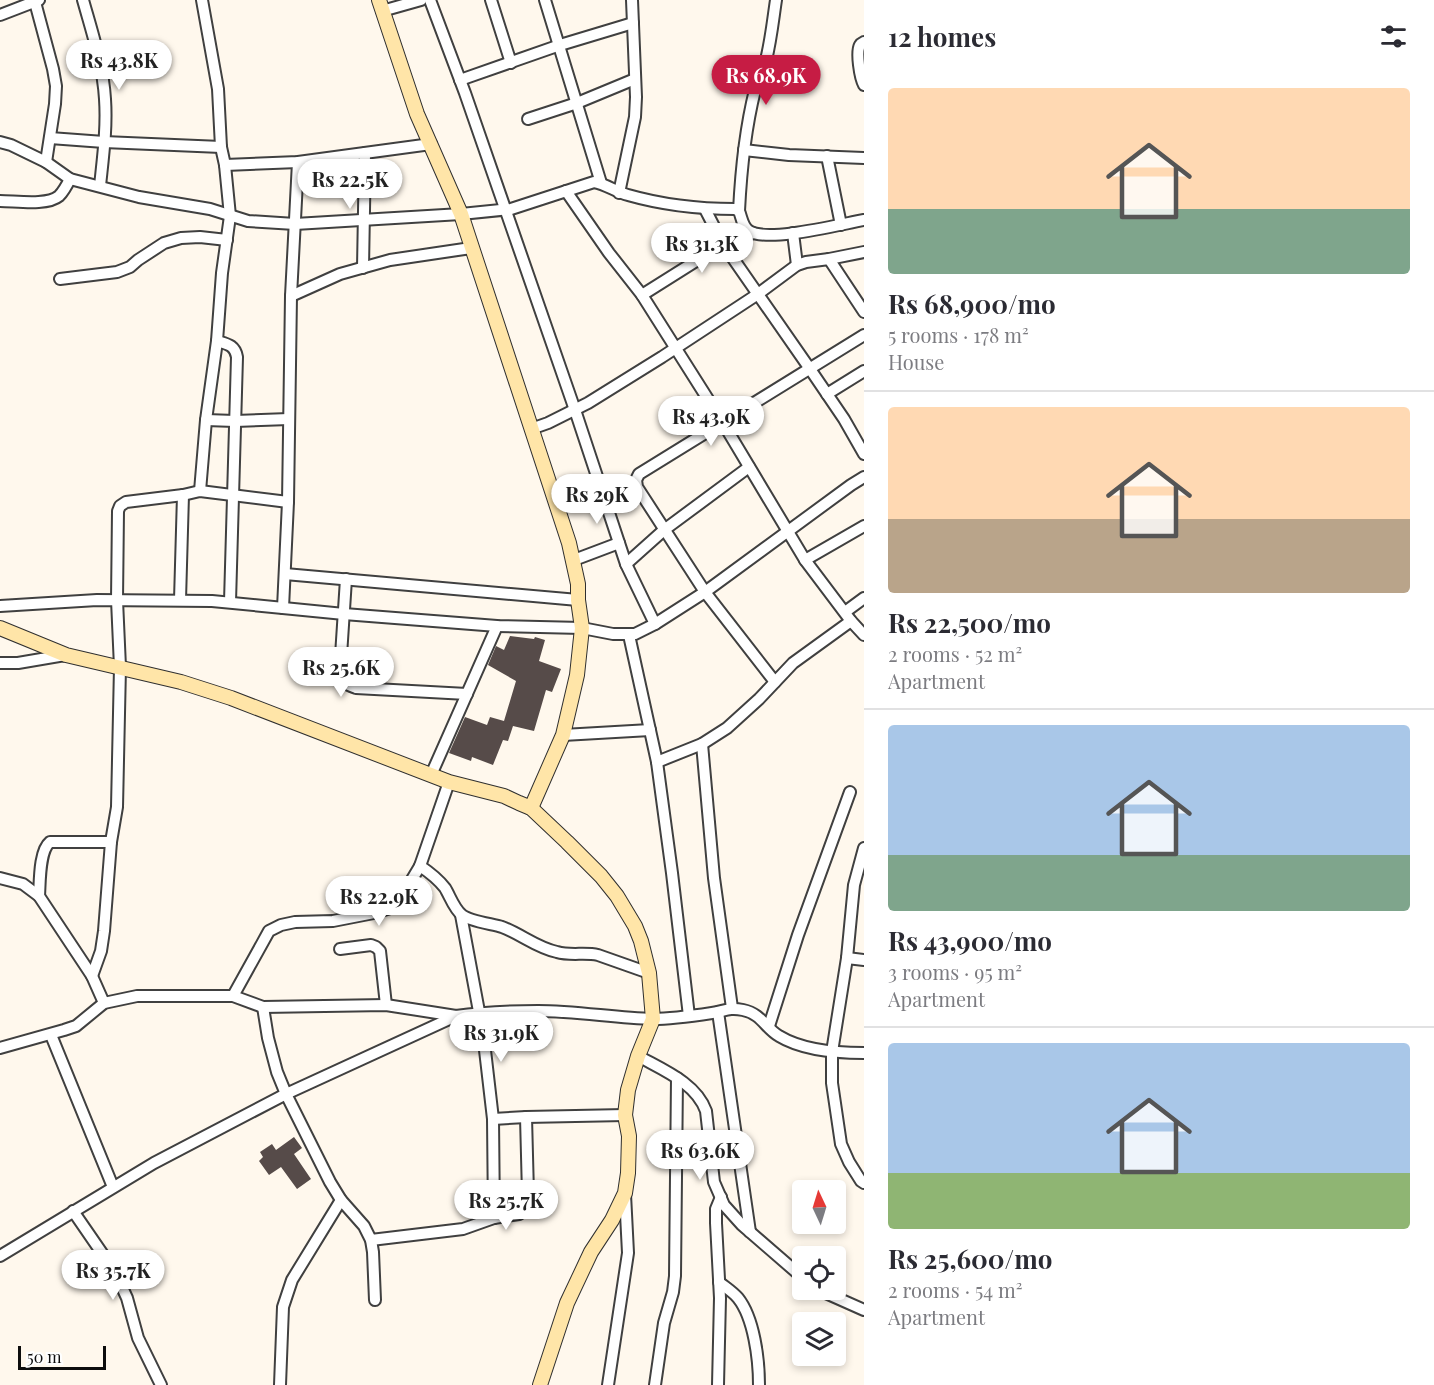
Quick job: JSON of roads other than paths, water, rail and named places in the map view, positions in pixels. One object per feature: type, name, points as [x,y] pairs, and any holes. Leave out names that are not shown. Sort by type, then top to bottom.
[{"type":"street","points":[[83,0],[102,76],[106,106],[100,186]]},
{"type":"street","points":[[200,491],[230,216],[221,147],[218,89],[202,0]]},
{"type":"street","points":[[421,0],[381,5],[417,114],[460,214],[574,560],[578,584],[582,628],[577,675],[563,735],[531,808]]},
{"type":"street","points":[[430,0],[575,410],[626,564],[655,624]]},
{"type":"street","points":[[491,0],[511,63]]},
{"type":"street","points":[[545,0],[601,183]]},
{"type":"street","points":[[619,193],[635,117],[632,0]]},
{"type":"street","points":[[753,233],[743,224],[739,211],[744,150],[755,87],[770,41],[776,0]]},
{"type":"street","points":[[0,15],[38,1],[56,86],[46,162]]},
{"type":"street","points":[[460,80],[560,45],[633,23]]},
{"type":"street","points":[[864,42],[860,44],[859,49],[860,77],[864,85]]},
{"type":"street","points":[[528,119],[577,103],[635,79]]},
{"type":"street","points":[[50,138],[221,147]]},
{"type":"street","points":[[0,142],[46,162],[70,179],[140,197],[210,208],[248,220],[295,224],[504,210],[594,182],[601,183],[619,193],[645,200],[705,209],[739,211]]},
{"type":"street","points":[[225,165],[298,162],[431,144]]},
{"type":"street","points":[[744,150],[789,155],[864,158]]},
{"type":"street","points":[[363,268],[365,153]]},
{"type":"street","points":[[828,156],[841,225]]},
{"type":"street","points":[[283,608],[288,502],[291,296],[298,162]]},
{"type":"street","points":[[0,201],[49,201],[64,191],[70,179]]},
{"type":"street","points":[[566,191],[609,253],[642,295],[723,423],[805,560],[864,634]]},
{"type":"street","points":[[705,209],[723,244],[827,394],[864,454]]},
{"type":"street","points":[[642,295],[723,244],[753,233],[775,235],[820,230],[864,220]]},
{"type":"street","points":[[793,233],[797,265]]},
{"type":"street","points":[[60,279],[117,272],[130,267],[164,243],[181,238],[200,237],[227,240]]},
{"type":"street","points":[[291,296],[340,274],[390,260],[471,248]]},
{"type":"street","points":[[531,429],[575,410],[662,357],[758,294],[797,265],[864,252]]},
{"type":"street","points":[[829,260],[864,312]]},
{"type":"street","points":[[775,682],[705,592],[637,487],[636,480],[639,474],[864,335]]},
{"type":"street","points":[[217,341],[231,345],[236,351],[230,602]]},
{"type":"street","points":[[827,394],[864,371]]},
{"type":"street","points":[[206,420],[289,419]]},
{"type":"street","points":[[626,564],[664,530],[749,468]]},
{"type":"street","points":[[0,606],[97,600],[230,602],[344,614],[497,626],[582,628],[614,634],[635,634],[705,592],[864,477]]},
{"type":"street","points":[[92,976],[101,951],[104,931],[111,842],[117,807],[120,667],[117,600],[118,511],[120,506],[126,502],[200,491],[288,502]]},
{"type":"street","points":[[180,600],[183,495]]},
{"type":"street","points":[[805,560],[864,526]]},
{"type":"street","points":[[574,560],[619,543]]},
{"type":"street","points":[[285,574],[578,600]]},
{"type":"street","points":[[346,579],[340,671],[341,678],[346,685],[356,688],[467,694]]},
{"type":"street","points":[[657,762],[702,744],[727,728],[794,663],[848,616],[864,598]]},
{"type":"street","points":[[431,774],[497,626]]},
{"type":"street","points":[[0,628],[66,655],[181,682],[231,698],[449,782],[504,796],[531,808],[601,876],[617,896],[641,941],[649,973],[653,1019],[638,1056],[628,1090],[625,1115],[629,1136],[625,1193],[627,1252],[608,1385]]},
{"type":"street","points":[[628,635],[657,762],[689,1016]]},
{"type":"street","points":[[0,663],[18,663],[66,655]]},
{"type":"street","points":[[563,735],[650,730]]},
{"type":"street","points":[[702,744],[714,878],[732,1008]]},
{"type":"street","points":[[233,996],[269,931],[295,921],[333,921],[390,908],[402,896],[420,866],[449,782]]},
{"type":"street","points":[[769,1026],[798,935],[850,792]]},
{"type":"street","points":[[39,896],[42,858],[45,846],[50,842],[111,842]]},
{"type":"street","points":[[864,848],[854,885],[847,958],[832,1052],[831,1083],[841,1144],[849,1162],[864,1183]]},
{"type":"street","points":[[420,866],[444,887],[461,915],[483,1033],[493,1119],[494,1218]]},
{"type":"street","points":[[0,878],[22,884],[39,896],[92,976],[104,1003]]},
{"type":"street","points":[[461,915],[504,928],[556,952],[591,953],[649,973]]},
{"type":"street","points":[[340,949],[371,945],[380,951],[386,1005]]},
{"type":"street","points":[[847,958],[864,960]]},
{"type":"street","points":[[0,1048],[76,1026],[104,1003],[137,996],[233,996],[262,1007],[386,1005],[456,1016]]},
{"type":"street","points":[[262,1007],[277,1072],[286,1094],[330,1182],[341,1200],[364,1226],[371,1240],[375,1300]]},
{"type":"street","points":[[0,1256],[154,1163],[286,1094],[456,1016],[479,1012],[539,1011],[653,1019],[718,1012],[732,1008],[750,1011],[763,1020],[777,1035],[789,1042],[832,1052],[864,1053]]},
{"type":"street","points":[[718,1012],[750,1232]]},
{"type":"street","points":[[51,1035],[113,1187]]},
{"type":"street","points":[[638,1056],[677,1078],[695,1092],[702,1101],[706,1111],[714,1182],[724,1205],[750,1232],[792,1268]]},
{"type":"street","points":[[655,1385],[664,1323],[675,1276],[677,1078]]},
{"type":"street","points":[[493,1119],[625,1115]]},
{"type":"street","points":[[371,1240],[463,1229],[494,1218],[519,1214],[528,1203],[526,1117]]},
{"type":"street","points":[[540,1385],[567,1303],[591,1252],[619,1208],[625,1193]]},
{"type":"street","points":[[718,1385],[719,1282],[716,1209],[721,1197]]},
{"type":"street","points":[[280,1385],[283,1307],[287,1293],[292,1280],[341,1200]]},
{"type":"street","points":[[73,1211],[115,1272],[127,1298],[138,1338],[161,1385]]},
{"type":"street","points":[[719,1282],[737,1297],[751,1326],[758,1360],[759,1385]]},
{"type":"street","points":[[842,1300],[864,1310]]}]
